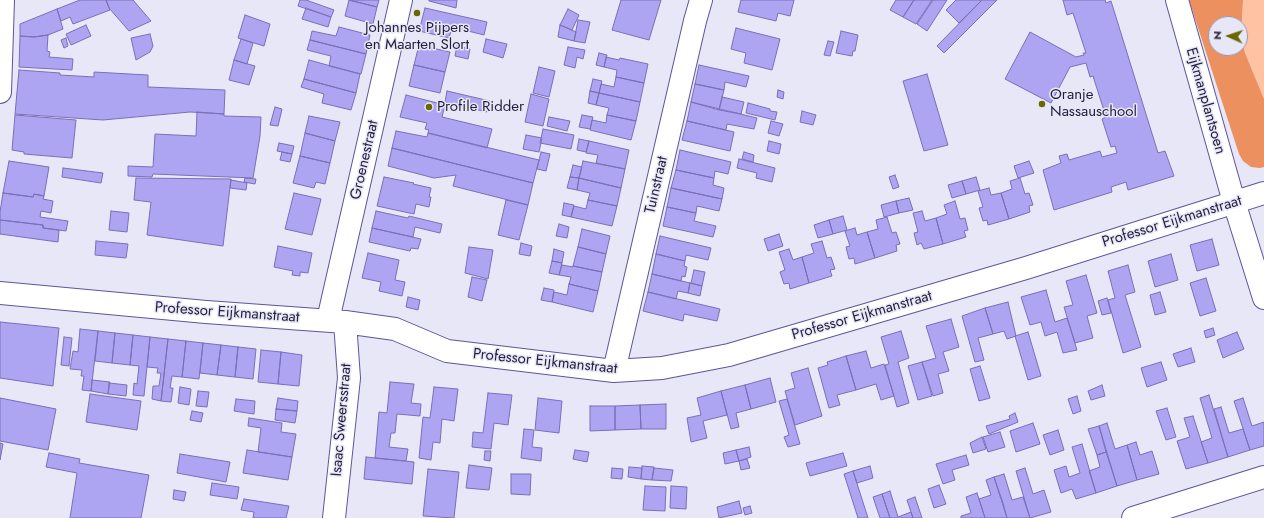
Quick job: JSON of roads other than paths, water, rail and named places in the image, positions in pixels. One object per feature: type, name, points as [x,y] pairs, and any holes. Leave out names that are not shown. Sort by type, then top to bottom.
[{"type":"street","points":[[0,92],[3,0]]},
{"type":"street","name":"Groenestraat","points":[[337,321],[401,0]]},
{"type":"street","name":"Tuinstraat","points":[[614,371],[701,0]]},
{"type":"street","name":"Eijkmanplantsoen","points":[[1177,0],[1234,202],[1264,298]]},
{"type":"street","name":"Professor Eijkmanstraat","points":[[0,293],[206,312],[337,321],[395,329],[447,351],[614,371],[662,368],[728,354],[1026,268],[1264,193]]},
{"type":"street","name":"Isaac Sweersstraat","points":[[334,518],[349,378],[337,321]]},
{"type":"street","points":[[1133,518],[1264,477]]},
{"type":"place","name":"Johannes Pijpers en Maarten Slort","points":[[417,13]]},
{"type":"place","name":"Oranje Nassauschool","points":[[1042,104]]},
{"type":"place","name":"Profile Ridder","points":[[429,107]]}]
